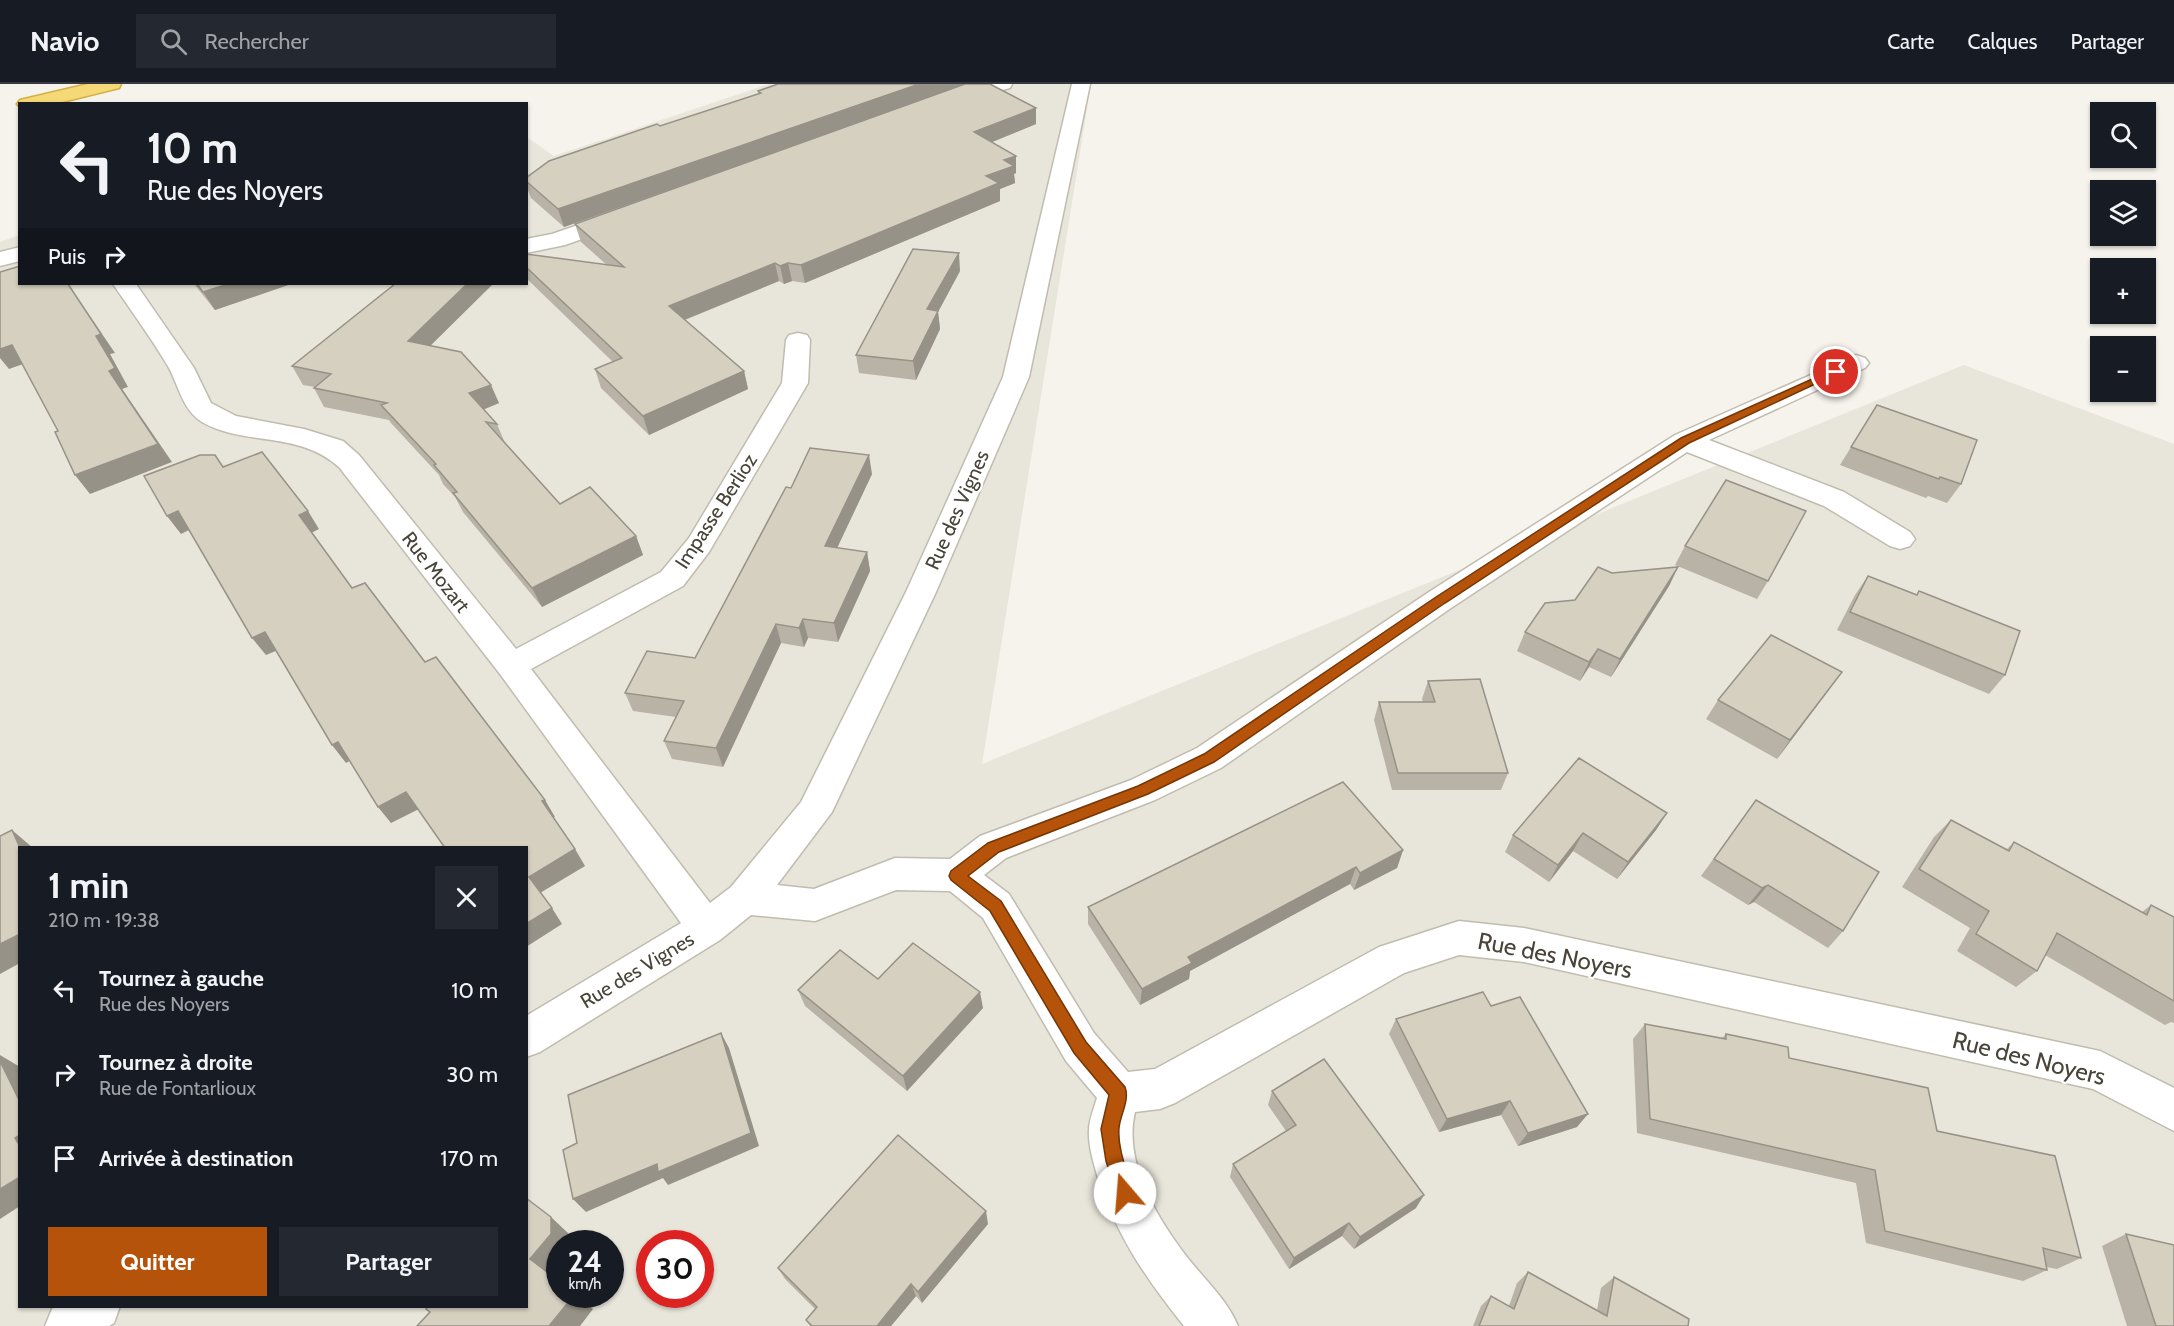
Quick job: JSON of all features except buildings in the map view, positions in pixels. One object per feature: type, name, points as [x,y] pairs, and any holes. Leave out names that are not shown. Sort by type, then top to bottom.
[{"type":"highway","points":[[12,102],[50,84]]},
{"type":"highway","points":[[36,102],[112,84]]},
{"type":"street","points":[[926,106],[1003,84]]},
{"type":"street","name":"Rue des Vignes","points":[[528,1037],[707,928],[744,898],[813,812],[921,592],[1016,377],[1081,84]]},
{"type":"street","points":[[528,246],[557,240],[634,212]]},
{"type":"street","points":[[0,259],[18,254]]},
{"type":"street","name":"Rue Mozart","points":[[126,285],[181,368],[200,407],[212,416],[230,423],[304,437],[333,447],[349,461],[511,666],[707,928]]},
{"type":"street","name":"Impasse Berlioz","points":[[511,666],[672,579],[699,545],[795,383],[798,340]]},
{"type":"street","points":[[957,876],[993,847],[1143,790],[1209,758],[1440,600],[1685,441],[1856,363]]},
{"type":"street","points":[[1685,441],[1834,499],[1900,539]]},
{"type":"street","points":[[744,898],[815,905],[895,874],[957,876],[996,906],[1080,1047],[1119,1093],[1110,1129],[1114,1161],[1130,1209],[1168,1271],[1214,1326]]},
{"type":"street","name":"Rue des Noyers","points":[[1119,1093],[1160,1089],[1393,958],[1459,938],[1524,945],[2100,1071],[2174,1110]]},
{"type":"street","points":[[69,1326],[95,1308]]},
{"type":"shaded area","points":[[769,84],[1091,84],[982,764],[1964,365],[2174,444],[2174,1326],[0,1326],[0,242],[18,235],[18,285],[528,285],[528,138],[554,156]]},
{"type":"route","points":[[1125,1193],[1114,1161],[1110,1129],[1119,1093],[1080,1047],[996,906],[957,876],[993,847],[1143,790],[1209,758],[1440,600],[1685,441],[1836,372]]}]
